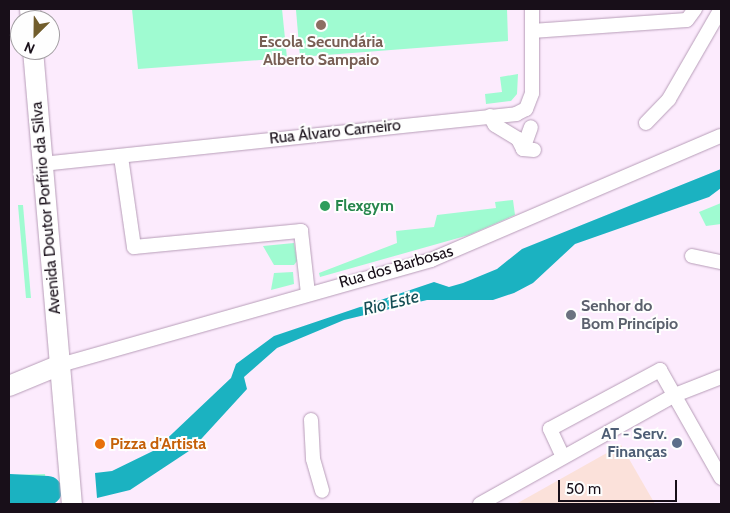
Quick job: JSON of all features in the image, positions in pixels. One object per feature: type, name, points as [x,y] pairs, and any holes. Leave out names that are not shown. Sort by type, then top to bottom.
[{"type":"main road","name":"Avenida Doutor Porfírio da Silva","points":[[34,60],[72,504]]},
{"type":"main road","points":[[9,386],[60,365]]},
{"type":"street","name":"Rua Álvaro Carneiro","points":[[42,164],[490,116],[526,109],[532,93],[532,9]]},
{"type":"street","points":[[532,31],[687,20],[695,9]]},
{"type":"street","points":[[646,123],[669,99],[721,9]]},
{"type":"street","points":[[490,116],[495,125],[518,139],[528,149],[531,127]]},
{"type":"street","name":"Rua dos Barbosas","points":[[60,365],[308,293],[431,260],[721,136]]},
{"type":"street","points":[[121,157],[134,247],[301,231],[308,293]]},
{"type":"street","points":[[692,256],[721,262]]},
{"type":"street","points":[[563,457],[550,429],[660,370],[716,458],[721,478]]},
{"type":"street","points":[[480,504],[675,395],[721,377]]},
{"type":"street","points":[[311,420],[312,459],[322,491]]},
{"type":"shaded area","points":[[621,445],[655,504],[516,504]]},
{"type":"green space","points":[[132,9],[282,9],[287,58],[138,69]]},
{"type":"green space","points":[[507,9],[508,41],[300,57],[296,10]]},
{"type":"green space","points":[[518,74],[517,94],[511,101],[486,104],[485,94],[502,92],[500,77]]},
{"type":"green space","points":[[513,200],[515,215],[469,235],[320,277],[319,273],[397,243],[396,231],[434,227],[437,215],[496,208],[495,202]]},
{"type":"green space","points":[[721,203],[721,224],[706,226],[699,212]]},
{"type":"green space","points":[[18,205],[23,205],[31,298],[26,298]]},
{"type":"green space","points":[[294,243],[297,261],[294,265],[274,265],[263,246]]},
{"type":"green space","points":[[293,272],[294,284],[271,290],[274,273]]},
{"type":"green space","points":[[45,474],[48,501],[9,501],[9,475]]},
{"type":"water","name":"Rio Este","points":[[721,169],[721,188],[709,197],[575,244],[533,283],[514,293],[493,300],[427,300],[344,320],[277,348],[244,377],[247,389],[192,449],[130,490],[97,498],[95,473],[112,471],[155,450],[231,378],[236,364],[274,336],[434,282],[449,287],[463,283],[497,269],[522,249]]},
{"type":"water","points":[[9,479],[40,481],[41,490],[9,489]]},
{"type":"waterway","name":"Rio Este","points":[[9,488],[47,490]]},
{"type":"place","name":"Escola Secundária Alberto Sampaio","points":[[321,25]]},
{"type":"place","name":"Flexgym","points":[[325,206]]},
{"type":"place","name":"Senhor do Bom Princípio","points":[[571,315]]},
{"type":"place","name":"AT - Serv. Finanças","points":[[677,443]]},
{"type":"place","name":"Pizza d'Artista","points":[[100,444]]}]
